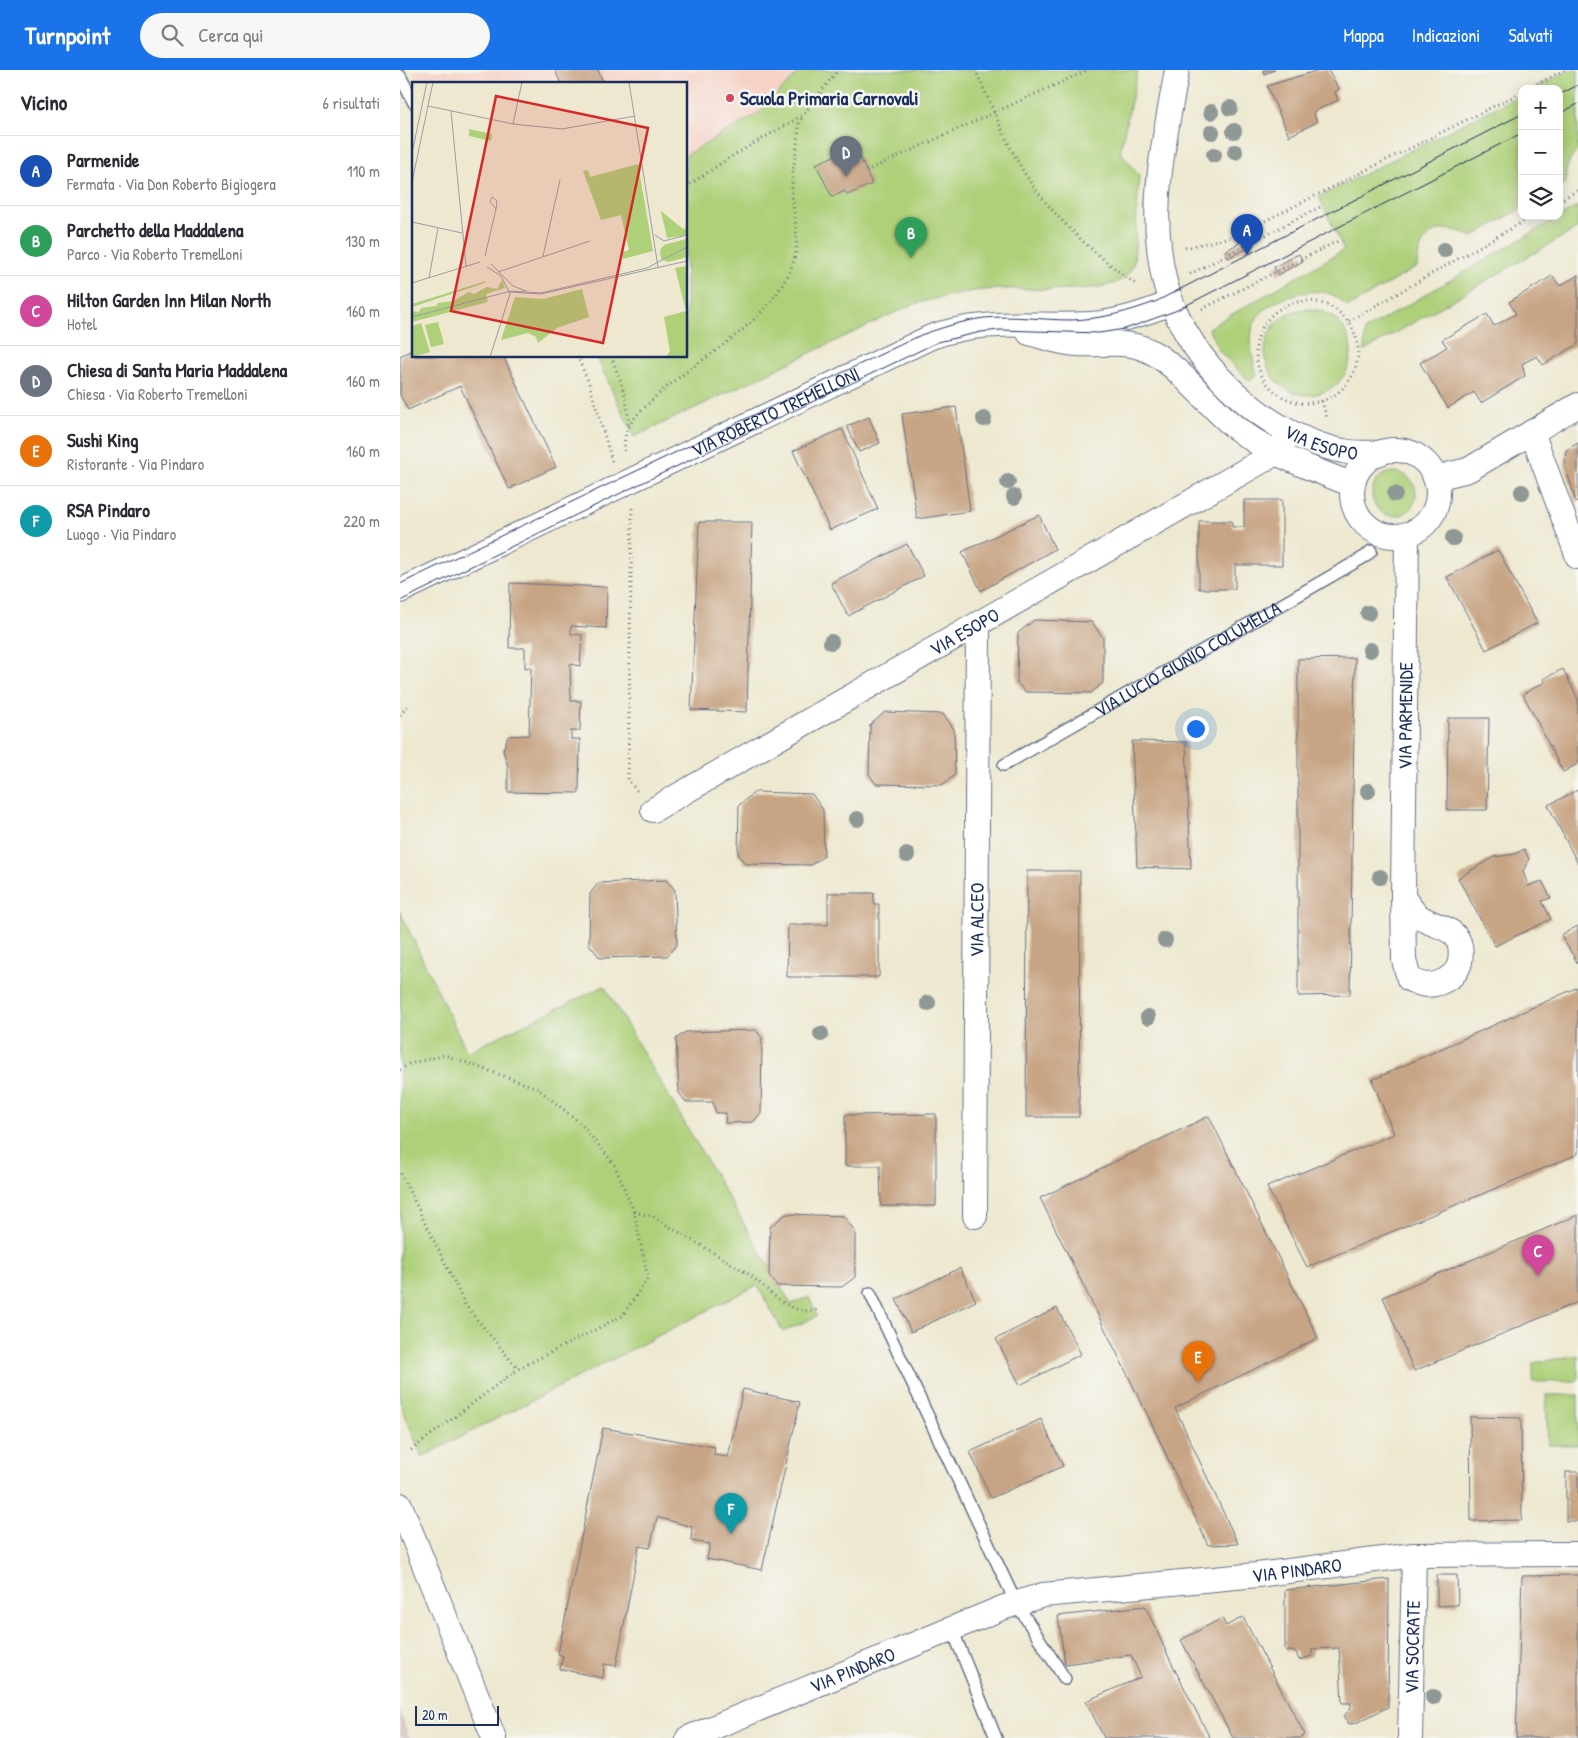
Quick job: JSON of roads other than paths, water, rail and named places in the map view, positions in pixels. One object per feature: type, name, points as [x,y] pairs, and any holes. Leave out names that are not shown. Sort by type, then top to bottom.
[{"type":"street","name":"VIA ESOPO","points":[[1177,70],[1160,176],[1158,229],[1160,255],[1172,303],[1194,344],[1219,376],[1242,399],[1290,432],[1341,451],[1381,452]]},
{"type":"street","name":"VIA ROBERTO TREMELLONI","points":[[400,591],[940,334],[975,325],[1110,322],[1172,303]]},
{"type":"street","name":"VIA ESOPO","points":[[975,325],[1009,328],[1069,343],[1126,344],[1156,354],[1173,366],[1208,403],[1237,429],[1276,453],[1352,485]]},
{"type":"street","points":[[1435,478],[1468,470],[1578,405]]},
{"type":"street","points":[[1276,453],[1290,432]]},
{"type":"street","points":[[1532,432],[1578,557]]},
{"type":"street","points":[[1396,450],[1411,454],[1425,463],[1435,478],[1438,496],[1433,512],[1424,524],[1407,534],[1389,536],[1366,525],[1354,507],[1352,485],[1359,469],[1370,458],[1381,452],[1396,450]]},
{"type":"street","name":"VIA ESOPO","points":[[653,810],[1276,453]]},
{"type":"street","name":"VIA PARMENIDE","points":[[1403,897],[1407,534]]},
{"type":"street","name":"VIA ALCEO","points":[[975,1216],[978,624]]},
{"type":"street","points":[[400,1506],[494,1738]]},
{"type":"street","name":"VIA PINDARO","points":[[688,1738],[1016,1603],[1043,1595],[1257,1576],[1414,1555],[1578,1554]]},
{"type":"street","name":"VIA SOCRATE","points":[[1410,1738],[1414,1555]]},
{"type":"lane","points":[[400,76],[412,99]]},
{"type":"lane","name":"VIA LUCIO GIUNIO COLUMELLA","points":[[1004,765],[1366,556],[1370,551]]},
{"type":"lane","points":[[870,1293],[1016,1603],[1065,1679]]},
{"type":"lane","points":[[952,1629],[996,1738]]},
{"type":"tram line","points":[[1563,93],[1578,85]]},
{"type":"tram line","points":[[1563,112],[1578,104]]},
{"type":"tram line","points":[[400,584],[921,335],[944,327],[984,318],[1006,317],[1071,320],[1093,318],[1125,312],[1157,301],[1518,116]]},
{"type":"tram line","points":[[400,601],[625,491],[938,342],[981,332],[1000,330],[1099,333],[1125,329],[1175,311],[1518,135]]},
{"type":"place","name":"Scuola Primaria Carnovali","points":[[730,98]]},
{"type":"place","name":"Chiesa di Santa Maria Maddalena","points":[[846,177]]},
{"type":"place","name":"Parmenide","points":[[1247,255]]},
{"type":"place","name":"Parchetto della Maddalena","points":[[911,258]]},
{"type":"place","name":"Hilton Garden Inn Milan North","points":[[1538,1276]]},
{"type":"place","name":"Sushi King","points":[[1198,1382]]},
{"type":"place","name":"RSA Pindaro","points":[[731,1534]]}]
